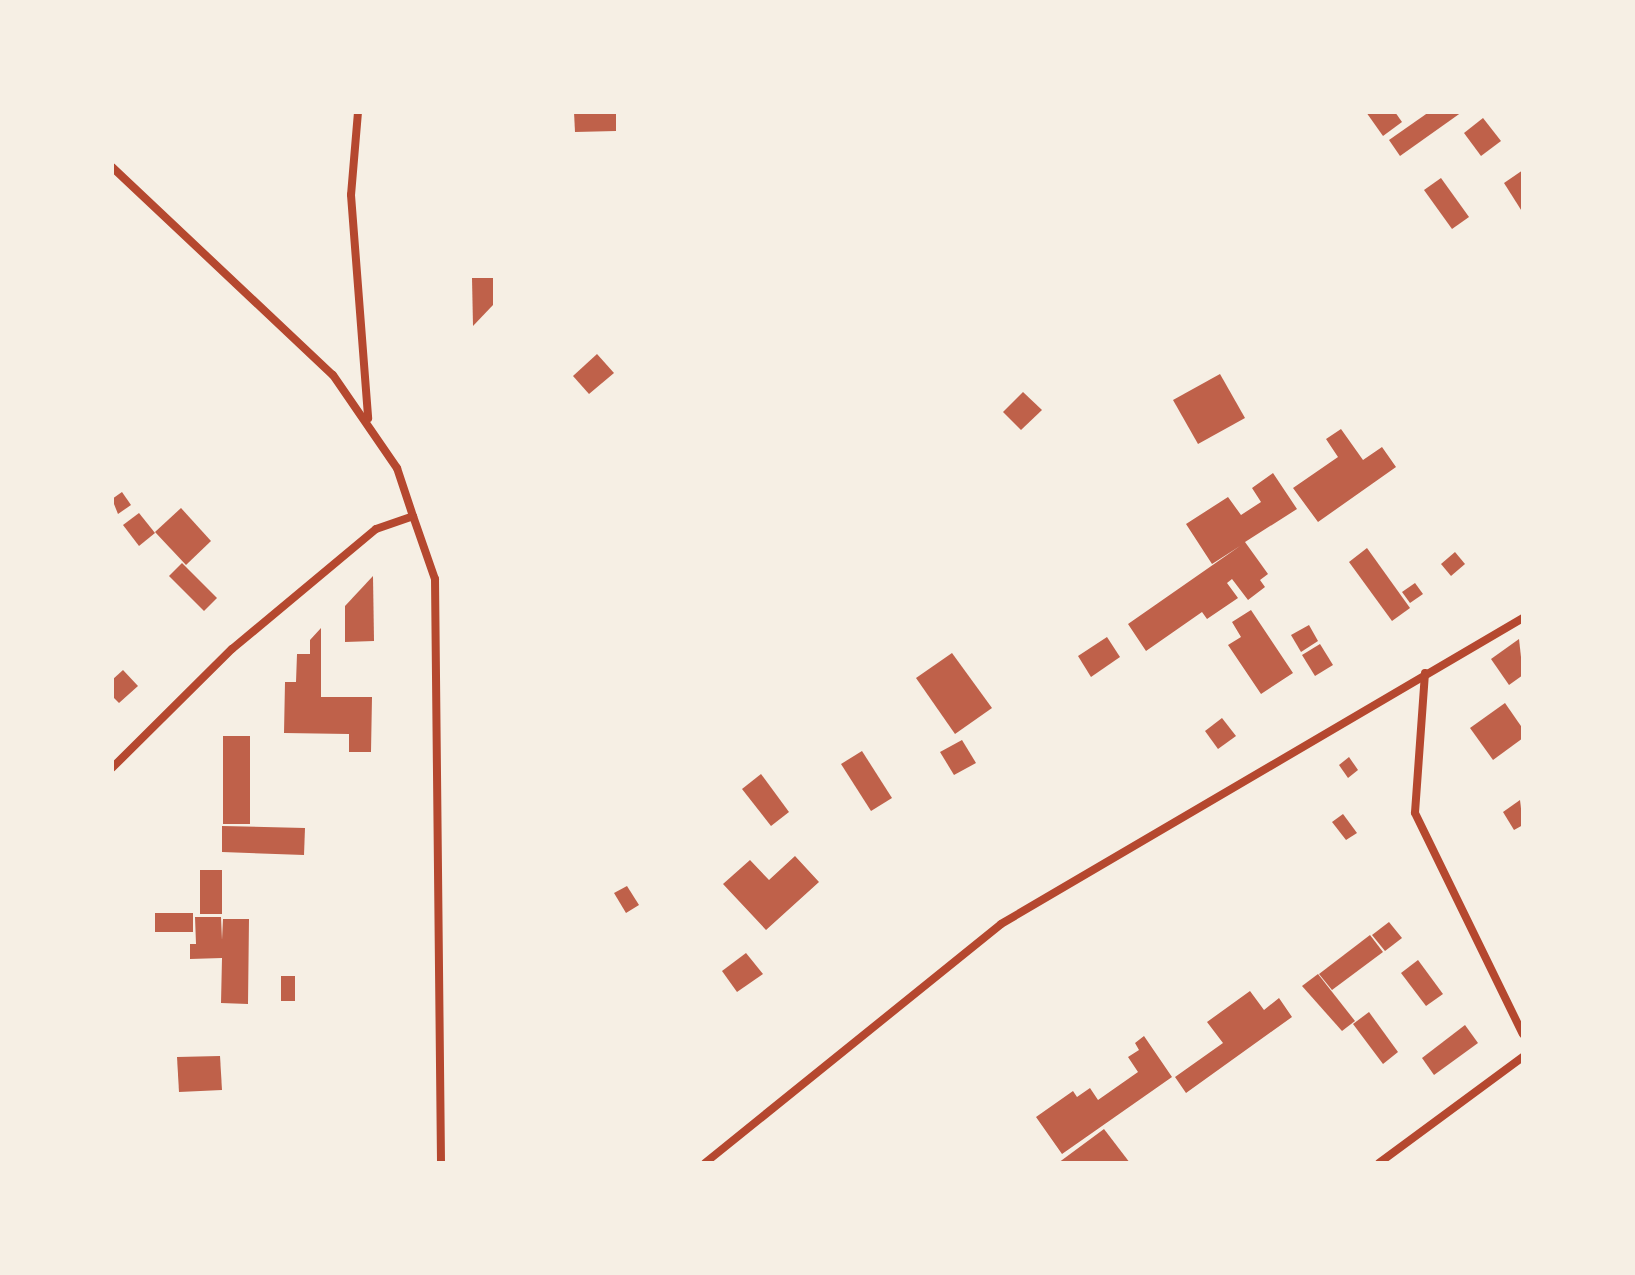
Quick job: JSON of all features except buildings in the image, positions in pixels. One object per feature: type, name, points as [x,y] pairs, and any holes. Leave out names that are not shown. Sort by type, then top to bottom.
[{"type":"street","points":[[358,112],[351,195],[368,419]]},
{"type":"street","points":[[112,167],[333,375],[368,419],[397,468],[435,579],[441,1163]]},
{"type":"street","points":[[113,765],[232,649],[376,529],[413,516]]},
{"type":"street","points":[[705,1163],[1001,924],[1523,618]]},
{"type":"street","points":[[1425,673],[1415,813],[1523,1034]]},
{"type":"street","points":[[1379,1163],[1523,1057]]}]
